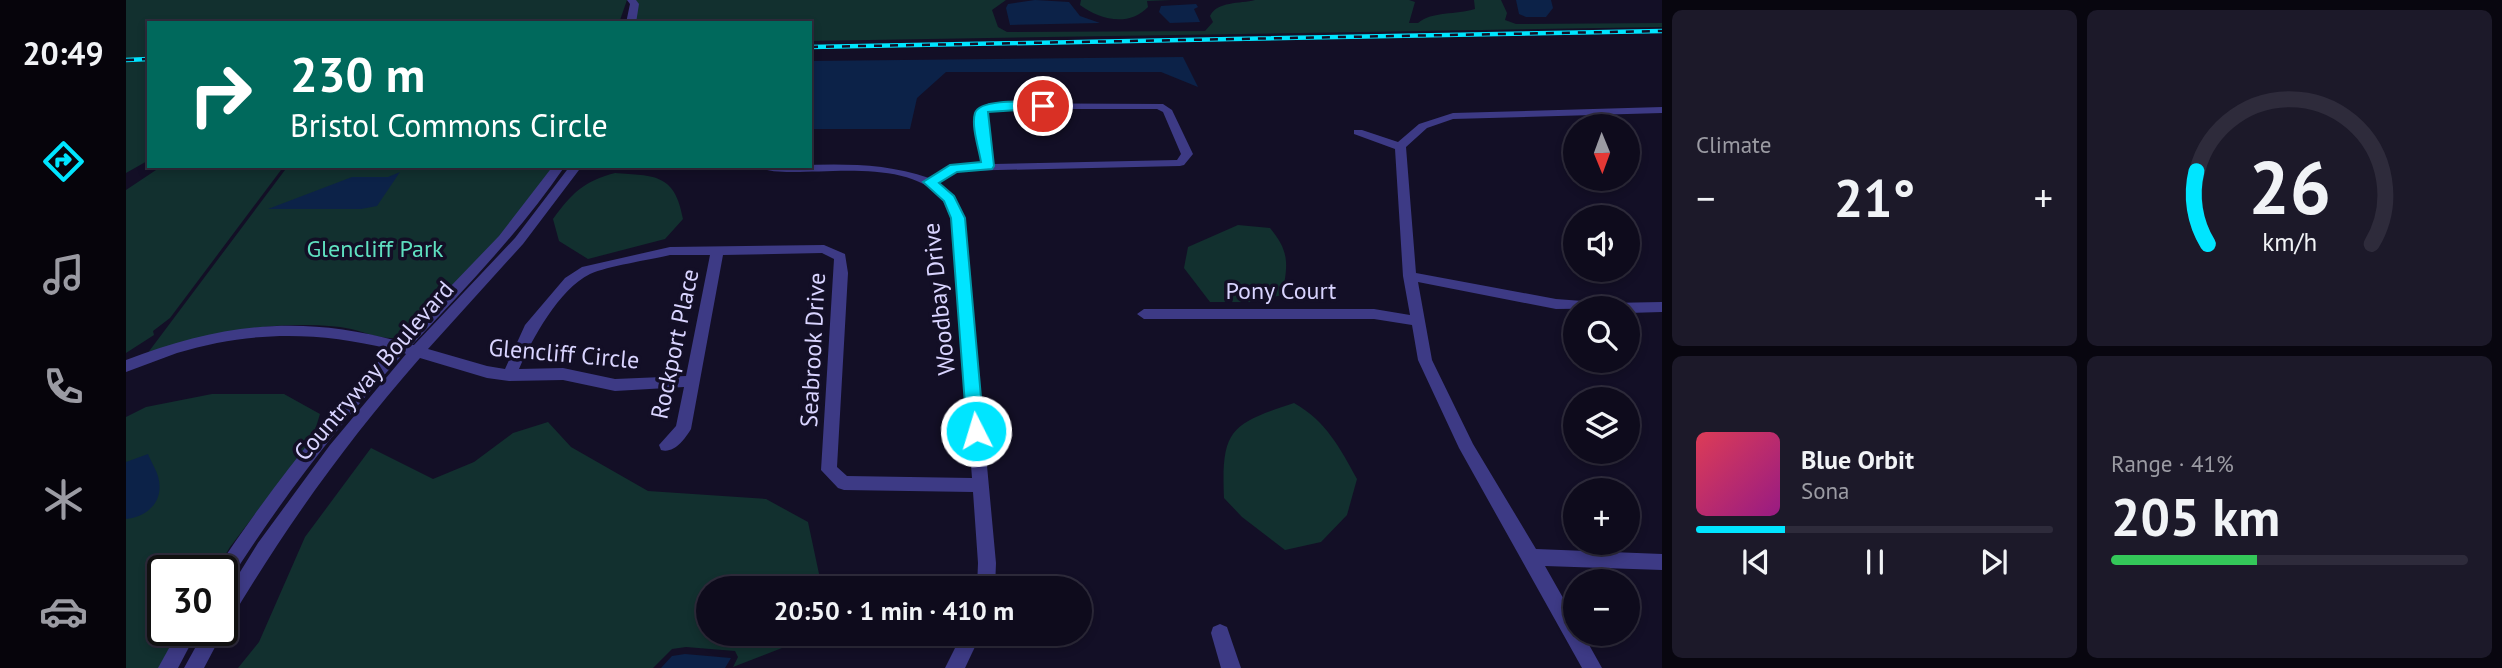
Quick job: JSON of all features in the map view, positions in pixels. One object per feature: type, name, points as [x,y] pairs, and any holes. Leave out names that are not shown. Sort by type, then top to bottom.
[{"type":"street","points":[[623,21],[631,0],[635,4],[631,21]]},
{"type":"street","points":[[812,167],[887,169],[908,173],[930,182],[954,168],[1180,163],[1187,154],[1167,110],[1159,106],[989,106],[980,114],[988,166]]},
{"type":"street","points":[[1592,668],[1531,557],[1466,448],[1425,360],[1410,276],[1400,147],[1409,134],[1428,122],[1453,116],[1662,110]]},
{"type":"street","points":[[1358,132],[1400,147]]},
{"type":"street","name":"Countryway Boulevard","points":[[238,592],[275,531],[335,448],[412,351],[421,333],[467,286],[528,211],[558,168]]},
{"type":"street","name":"Countryway Boulevard","points":[[236,555],[316,444],[384,365],[412,351],[426,349],[431,337],[510,253],[545,211],[575,168]]},
{"type":"street","name":"Woodbay Drive","points":[[930,182],[949,199],[958,218],[985,576]]},
{"type":"street","name":"Rockport Place","points":[[667,445],[683,429],[718,249]]},
{"type":"street","name":"Seabrook Drive","points":[[509,375],[530,329],[569,281],[587,270],[670,251],[824,249],[840,257],[830,470],[844,483],[980,485]]},
{"type":"street","points":[[1410,276],[1556,304],[1609,308],[1662,307]]},
{"type":"street","name":"Pony Court","points":[[1144,314],[1374,314],[1418,321]]},
{"type":"street","name":"Glencliff Circle","points":[[126,366],[194,344],[261,331],[329,332],[509,375],[563,374],[615,385],[694,382]]},
{"type":"street","points":[[381,343],[401,341],[412,351]]},
{"type":"street","points":[[381,343],[389,351],[384,365]]},
{"type":"street","points":[[1531,557],[1662,562]]},
{"type":"street","points":[[1220,633],[1231,668]]},
{"type":"street","points":[[168,668],[180,646]]},
{"type":"street","points":[[194,668],[206,646]]},
{"type":"street","points":[[955,668],[966,646]]},
{"type":"green space","points":[[126,0],[627,0],[620,21],[147,21],[147,161],[126,173]]},
{"type":"green space","points":[[636,0],[1006,0],[992,10],[998,27],[1007,32],[1205,31],[1213,22],[1210,16],[1213,11],[1230,4],[1255,0],[1409,0],[1415,2],[1409,23],[1418,23],[1437,15],[1475,9],[1474,0],[1501,0],[1507,13],[1505,20],[1516,24],[1662,23],[1662,27],[812,41],[812,21],[635,21]]},
{"type":"green space","points":[[1081,0],[1171,0],[1147,1],[1148,7],[1140,13],[1114,19],[1088,10],[1080,5]]},
{"type":"green space","points":[[282,168],[170,318],[153,331],[154,335],[126,353],[126,190],[156,170]]},
{"type":"green space","name":"Glencliff Park","points":[[286,168],[554,168],[523,212],[404,336],[384,337],[323,325],[286,325],[206,337],[147,354]]},
{"type":"green space","points":[[615,173],[661,180],[674,193],[683,219],[665,239],[588,259],[559,241],[553,219],[580,189]]},
{"type":"green space","points":[[1238,225],[1270,228],[1277,237],[1286,259],[1282,295],[1252,302],[1210,302],[1184,268],[1188,247]]},
{"type":"green space","points":[[212,394],[284,394],[320,414],[312,440],[225,555],[147,555],[147,646],[171,646],[159,668],[126,668],[126,417],[146,407]]},
{"type":"green space","points":[[1294,403],[1324,427],[1357,479],[1347,515],[1321,542],[1285,550],[1242,517],[1224,498],[1225,457],[1234,432],[1243,424]]},
{"type":"green space","points":[[548,422],[571,447],[648,491],[766,499],[808,522],[819,576],[696,576],[696,646],[787,646],[733,667],[738,657],[735,651],[686,647],[672,649],[653,668],[238,668],[259,642],[305,537],[371,448],[433,479],[474,462],[513,433]]},
{"type":"water","points":[[1035,0],[1069,2],[1080,16],[1100,23],[1010,25],[1006,8],[1008,4]]},
{"type":"water","points":[[1516,0],[1551,0],[1553,8],[1546,17],[1526,17],[1519,14]]},
{"type":"water","points":[[1196,4],[1198,7],[1194,9],[1200,22],[1170,23],[1159,12],[1161,6]]},
{"type":"water","points":[[1183,57],[1198,87],[1161,72],[946,72],[917,98],[910,129],[812,129],[812,61]]},
{"type":"water","points":[[400,172],[377,206],[361,209],[268,209],[352,177],[388,177]]},
{"type":"water","points":[[148,454],[160,489],[156,502],[146,512],[126,519],[126,462]]},
{"type":"water","points":[[685,654],[731,658],[725,668],[661,668],[672,656]]},
{"type":"railway","points":[[812,47],[1662,31]]},
{"type":"railway","points":[[126,60],[147,59]]},
{"type":"route","points":[[976,431],[958,218],[949,199],[930,182],[954,168],[988,166],[980,114],[983,110],[989,106],[1043,106]]}]
